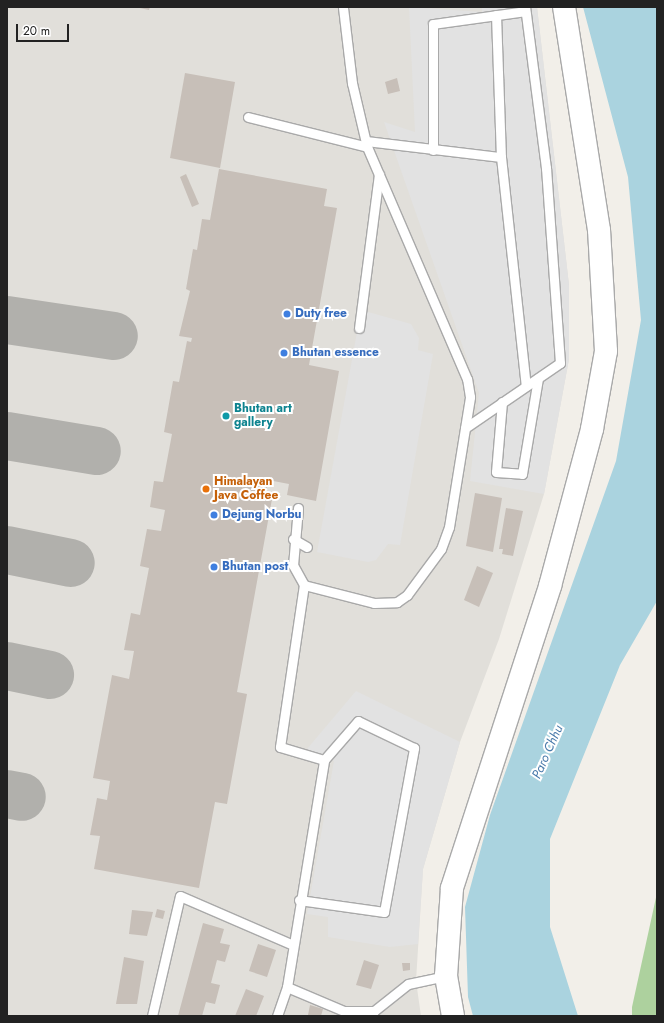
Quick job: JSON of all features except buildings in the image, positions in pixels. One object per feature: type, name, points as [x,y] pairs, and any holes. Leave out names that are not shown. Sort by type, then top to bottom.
[{"type":"street","points":[[452,1016],[446,976],[452,888],[550,586],[592,429],[606,351],[599,230],[564,7]]},
{"type":"lane","points":[[304,585],[374,603],[397,602],[407,595],[438,554],[449,527],[470,397],[467,379],[366,144],[352,84],[342,7]]},
{"type":"lane","points":[[433,150],[433,24],[496,15],[525,9],[546,168],[560,363],[465,428]]},
{"type":"lane","points":[[496,15],[501,157],[526,386]]},
{"type":"lane","points":[[248,117],[366,144],[501,157]]},
{"type":"lane","points":[[359,328],[379,174]]},
{"type":"lane","points":[[502,402],[496,472],[522,474],[538,378]]},
{"type":"lane","points":[[298,508],[293,539],[293,565],[304,585],[280,747],[324,760]]},
{"type":"lane","points":[[293,539],[307,547]]},
{"type":"lane","points":[[277,1016],[286,987],[299,900],[324,760],[358,721],[414,748],[384,912],[299,900]]},
{"type":"lane","points":[[152,1016],[180,896],[293,944]]},
{"type":"lane","points":[[286,987],[344,1012],[374,1011],[408,984],[446,976]]},
{"type":"shaded area","points":[[7,7],[537,7],[569,285],[569,359],[544,494],[499,639],[460,742],[423,869],[416,981],[421,1016],[7,1016]]},
{"type":"shaded area","points":[[409,7],[482,12],[482,7],[537,7],[569,285],[569,359],[544,494],[470,481],[479,393],[384,122],[415,132]]},
{"type":"shaded area","points":[[361,310],[411,324],[419,338],[418,350],[433,354],[400,545],[388,544],[376,560],[368,562],[317,552]]},
{"type":"shaded area","points":[[356,691],[460,742],[423,869],[418,944],[390,947],[328,937],[328,917],[307,914],[334,761],[307,749]]},
{"type":"green space","points":[[657,893],[657,1016],[632,1016],[632,1007]]},
{"type":"water","name":"Paro Chhu","points":[[583,7],[657,7],[657,601],[620,665],[550,839],[550,927],[578,1016],[473,1016],[468,997],[465,907],[490,815],[616,461],[641,320],[628,177]]},
{"type":"taxiway","points":[[7,320],[114,336]]},
{"type":"taxiway","points":[[7,436],[97,451]]},
{"type":"taxiway","points":[[7,550],[71,563]]},
{"type":"taxiway","points":[[7,666],[50,675]]},
{"type":"taxiway","points":[[7,794],[22,797]]},
{"type":"place","name":"Duty free","points":[[287,314]]},
{"type":"place","name":"Bhutan essence","points":[[284,353]]},
{"type":"place","name":"Bhutan art gallery","points":[[226,416]]},
{"type":"place","name":"Himalayan Java Coffee","points":[[206,489]]},
{"type":"place","name":"Dejung Norbu","points":[[214,515]]},
{"type":"place","name":"Bhutan post","points":[[214,567]]}]
